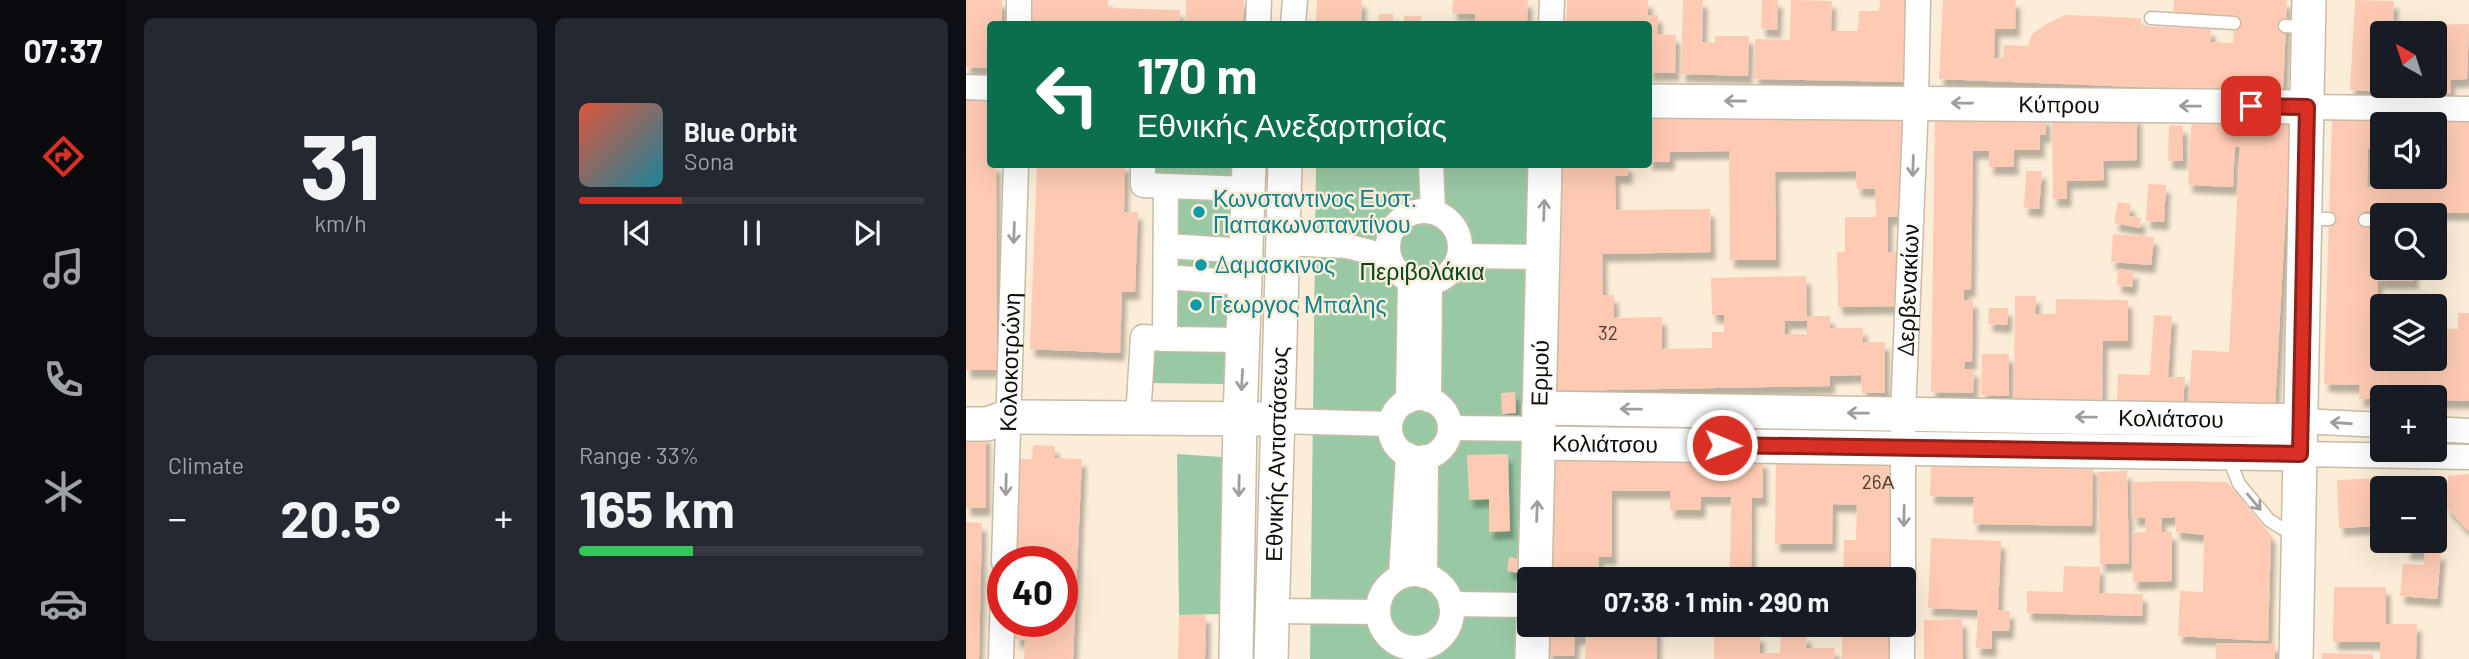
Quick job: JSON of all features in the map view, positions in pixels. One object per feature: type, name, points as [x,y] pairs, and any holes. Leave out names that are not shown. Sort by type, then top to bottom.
[{"type":"street","points":[[1019,0],[1019,21]]},
{"type":"street","points":[[1258,21],[1259,0]]},
{"type":"street","points":[[1293,21],[1295,0]]},
{"type":"street","points":[[1551,21],[1552,0]]},
{"type":"street","name":"Δερβενακίων","points":[[1903,567],[1903,414],[1918,0]]},
{"type":"street","points":[[2296,659],[2301,421],[2317,219],[2301,18]]},
{"type":"street","points":[[966,87],[987,88]]},
{"type":"street","name":"Κύπρου","points":[[1652,101],[2469,109]]},
{"type":"street","name":"Κολοκοτρώνη","points":[[1004,546],[1016,168]]},
{"type":"street","points":[[1143,168],[1143,185],[1166,186],[1248,177]]},
{"type":"street","name":"Εθνικής Αντιστάσεως","points":[[1271,659],[1285,168]]},
{"type":"street","points":[[1417,168],[1425,211]]},
{"type":"street","points":[[1425,211],[1431,168]]},
{"type":"street","name":"Ερμού","points":[[1535,567],[1545,168]]},
{"type":"street","name":"Εθνικής Αντιστάσεως","points":[[1236,659],[1248,177]]},
{"type":"street","points":[[1165,339],[1166,186]]},
{"type":"street","points":[[1425,211],[1452,223],[1461,244],[1460,256],[1449,274],[1420,282],[1401,275],[1389,257],[1390,233],[1396,223],[1405,216],[1425,211]]},
{"type":"street","points":[[1284,243],[1347,246],[1389,257]]},
{"type":"street","points":[[1167,246],[1245,267]]},
{"type":"street","points":[[1460,256],[1542,257]]},
{"type":"street","points":[[1166,276],[1245,267]]},
{"type":"street","points":[[1419,400],[1420,282]]},
{"type":"street","points":[[1138,418],[1143,337],[1244,341]]},
{"type":"street","points":[[1419,400],[1444,411],[1450,428],[1443,446],[1417,456],[1394,442],[1390,424],[1399,406],[1419,400]]},
{"type":"street","points":[[966,407],[987,408],[1007,417]]},
{"type":"street","name":"Κολιάτσου","points":[[1539,427],[1903,414],[2370,424]]},
{"type":"street","points":[[966,424],[987,424],[1007,417],[1240,418],[1390,424]]},
{"type":"street","points":[[1450,428],[1539,427]]},
{"type":"street","name":"Κολιάτσου","points":[[1539,427],[1905,448],[2469,457]]},
{"type":"street","points":[[2447,430],[2469,431]]},
{"type":"street","points":[[1413,577],[1417,456]]},
{"type":"street","points":[[1413,577],[1442,586],[1451,604],[1451,614],[1444,634],[1416,653],[1397,644],[1383,631],[1378,612],[1384,591],[1391,583],[1413,577]]},
{"type":"street","points":[[1451,604],[1517,606]]},
{"type":"street","points":[[1272,611],[1378,612]]},
{"type":"street","points":[[1001,659],[1002,637]]},
{"type":"street","points":[[1532,659],[1533,637]]},
{"type":"street","points":[[1902,637],[1902,659]]},
{"type":"lane","points":[[2151,18],[2234,23]]},
{"type":"lane","points":[[2365,220],[2370,220]]},
{"type":"lane","points":[[2232,453],[2233,469],[2239,484],[2269,520],[2283,530],[2298,532]]},
{"type":"green space","points":[[1148,168],[1231,168],[1225,384],[1146,383],[1147,345],[1172,347],[1177,176],[1148,176]]},
{"type":"green space","name":"Περιβολάκια","points":[[1316,168],[1532,168],[1514,659],[1310,659]]},
{"type":"green space","points":[[1177,454],[1222,457],[1220,614],[1179,615]]},
{"type":"building","points":[[966,0],[1002,0],[1002,21],[987,21],[987,68],[966,67]]},
{"type":"building","points":[[1029,0],[1108,0],[1108,8],[1180,10],[1180,21],[1029,21]]},
{"type":"building","points":[[1186,0],[1244,0],[1243,21],[1186,21]]},
{"type":"building","points":[[1317,0],[1362,0],[1361,21],[1316,21]]},
{"type":"building","points":[[1453,0],[1528,0],[1527,21],[1475,21],[1475,14],[1452,13]]},
{"type":"building","points":[[1567,0],[1648,0],[1648,15],[1658,15],[1657,34],[1676,35],[1675,73],[1652,73],[1652,21],[1566,21]]},
{"type":"building","points":[[1683,0],[1703,0],[1702,42],[1715,43],[1715,36],[1749,36],[1748,76],[1681,74]]},
{"type":"building","points":[[1762,0],[1778,0],[1777,30],[1761,29]]},
{"type":"building","points":[[1791,0],[1832,1],[1831,31],[1858,31],[1859,11],[1879,11],[1880,0],[1911,0],[1909,82],[1754,79],[1755,39],[1790,40]]},
{"type":"building","points":[[1943,0],[2016,0],[2015,29],[1995,29],[1994,58],[2003,58],[2004,45],[2028,46],[2032,34],[2065,15],[2141,18],[2141,26],[2211,29],[2211,42],[2233,43],[2234,19],[2173,17],[2174,0],[2287,0],[2283,93],[1939,79]]},
{"type":"building","points":[[2355,0],[2394,1],[2393,21],[2370,21],[2370,91],[2350,90]]},
{"type":"building","points":[[1379,14],[1393,14],[1393,21],[1378,21]]},
{"type":"building","points":[[1404,16],[1422,16],[1421,21],[1404,21]]},
{"type":"building","points":[[2447,24],[2469,24],[2467,79],[2450,80],[2451,94],[2447,94]]},
{"type":"building","points":[[987,93],[987,168],[996,168],[997,370],[966,370],[966,94]]},
{"type":"building","points":[[1905,111],[1906,216],[1888,217],[1888,252],[1903,252],[1904,306],[1838,307],[1837,252],[1845,252],[1845,217],[1876,217],[1875,189],[1857,189],[1856,171],[1775,172],[1776,260],[1730,260],[1729,151],[1670,152],[1670,162],[1652,162],[1652,114]]},
{"type":"building","points":[[2192,114],[2291,119],[2275,406],[2189,401],[2192,350],[2229,352],[2240,147],[2235,147],[2233,187],[2188,185]]},
{"type":"building","points":[[1935,116],[2046,117],[2046,135],[2040,135],[2040,150],[2014,150],[2014,167],[1989,167],[1989,151],[1973,151],[1971,289],[1964,290],[1964,300],[1973,300],[1972,362],[1965,362],[1964,369],[1974,369],[1973,393],[1931,392]]},
{"type":"building","points":[[2137,116],[2137,160],[2103,161],[2104,180],[2067,181],[2067,199],[2053,199],[2052,117]]},
{"type":"building","points":[[2332,119],[2370,120],[2367,187],[2370,189],[2447,189],[2447,122],[2469,122],[2469,213],[2447,213],[2447,203],[2370,203],[2370,211],[2365,211],[2365,223],[2370,223],[2370,280],[2414,280],[2378,281],[2378,294],[2370,294],[2370,371],[2447,371],[2447,329],[2458,329],[2458,313],[2469,313],[2469,401],[2447,400],[2447,385],[2370,385],[2370,399],[2359,399],[2360,385],[2324,384]]},
{"type":"building","points":[[2169,125],[2183,126],[2183,161],[2168,161]]},
{"type":"building","points":[[1037,168],[1125,168],[1124,212],[1138,212],[1135,292],[1122,292],[1120,353],[1030,349]]},
{"type":"building","points":[[1558,168],[1628,168],[1628,176],[1615,176],[1616,210],[1710,209],[1711,252],[1602,254],[1603,295],[1614,295],[1614,318],[1662,317],[1662,349],[1712,348],[1712,332],[1724,332],[1724,315],[1712,315],[1711,278],[1806,276],[1807,316],[1830,316],[1830,328],[1863,328],[1863,342],[1885,342],[1885,393],[1862,393],[1861,375],[1830,376],[1830,386],[1554,391]],"holes":[[[1785,321],[1807,321],[1807,334],[1785,334]]]},
{"type":"building","points":[[2026,171],[2042,171],[2039,209],[2024,208]]},
{"type":"building","points":[[2148,184],[2166,185],[2164,222],[2146,221]]},
{"type":"building","points":[[2118,202],[2131,204],[2129,216],[2141,218],[2140,228],[2114,223]]},
{"type":"building","points":[[2113,234],[2154,237],[2151,265],[2111,262]]},
{"type":"building","points":[[2118,269],[2134,271],[2132,287],[2117,285]]},
{"type":"building","points":[[2015,296],[2036,296],[2035,314],[2056,314],[2056,299],[2128,300],[2128,341],[2103,341],[2102,401],[2014,401]]},
{"type":"building","points":[[1989,308],[2008,308],[2007,325],[1988,324]]},
{"type":"building","points":[[2154,315],[2172,316],[2168,377],[2185,377],[2183,403],[2117,400],[2118,374],[2150,375]]},
{"type":"building","points":[[1982,354],[2009,354],[2009,396],[1981,395]]},
{"type":"building","points":[[1515,392],[1516,413],[1502,414],[1501,393]]},
{"type":"building","points":[[966,435],[986,435],[986,508],[966,508]]},
{"type":"building","points":[[1033,445],[1055,446],[1055,458],[1082,459],[1078,548],[1014,546],[1018,459],[1032,459]]},
{"type":"building","points":[[1508,454],[1510,531],[1489,532],[1489,499],[1469,500],[1467,455]]},
{"type":"building","points":[[1551,457],[1763,460],[1763,498],[1752,498],[1751,567],[1730,567],[1731,497],[1701,497],[1701,510],[1670,510],[1670,491],[1612,491],[1612,557],[1599,557],[1598,567],[1548,567]]},
{"type":"building","points":[[1776,457],[1900,459],[1898,567],[1843,567],[1844,540],[1856,540],[1857,505],[1833,504],[1832,544],[1775,544]]},
{"type":"building","points":[[1931,462],[2093,466],[2092,526],[1973,524],[1974,497],[1930,496]]},
{"type":"building","points":[[2127,471],[2129,563],[2100,564],[2098,472]]},
{"type":"building","points":[[2469,474],[2468,531],[2447,508],[2448,476]]},
{"type":"building","points":[[2370,478],[2370,526],[2339,528],[2337,480]]},
{"type":"building","points":[[2132,482],[2227,482],[2271,536],[2268,641],[2178,636],[2180,591],[2203,592],[2204,535],[2176,532],[2175,517],[2161,518],[2162,532],[2172,532],[2172,581],[2133,582],[2132,533],[2146,532],[2145,518],[2133,518]]},
{"type":"building","points":[[966,522],[982,523],[979,659],[966,659]]},
{"type":"building","points":[[1931,538],[2001,541],[1998,610],[2010,611],[2009,631],[1992,631],[1992,649],[1976,648],[1978,610],[1928,608]]},
{"type":"building","points":[[2425,553],[2441,553],[2437,599],[2400,596],[2403,564],[2424,565]]},
{"type":"building","points":[[1509,557],[1519,559],[1517,573],[1507,571]]},
{"type":"building","points":[[2064,566],[2100,567],[2099,593],[2143,594],[2142,616],[2027,613],[2027,591],[2063,592]]},
{"type":"building","points":[[2334,587],[2386,587],[2386,624],[2417,624],[2416,659],[2380,659],[2380,642],[2333,642]]},
{"type":"building","points":[[1179,615],[1206,615],[1205,659],[1178,659]]},
{"type":"building","points":[[1962,619],[1963,659],[1924,659],[1924,620]]},
{"type":"building","points":[[1074,637],[1073,659],[1024,659],[1025,640],[1015,639]]},
{"type":"building","points":[[1548,637],[1575,637],[1574,656],[1547,655]]},
{"type":"building","points":[[1586,637],[1657,637],[1657,659],[1585,659]]},
{"type":"building","points":[[1714,637],[1760,637],[1760,653],[1780,653],[1781,637],[1807,637],[1806,648],[1835,648],[1834,659],[1714,659]]},
{"type":"building","points":[[1842,637],[1897,637],[1897,659],[1842,659]]},
{"type":"building","points":[[2216,643],[2275,644],[2275,659],[2216,659]]},
{"type":"building","points":[[2322,653],[2373,654],[2373,659],[2322,659]]},
{"type":"place","name":"Κωνσταντινος Ευστ. Παπακωνσταντίνου","points":[[1199,212]]},
{"type":"place","name":"Δαμασκινος","points":[[1201,265]]},
{"type":"place","name":"Γεωργος Μπαλης","points":[[1196,305]]},
{"type":"route","points":[[1722,445],[2300,454],[2307,107],[2251,106]]}]
